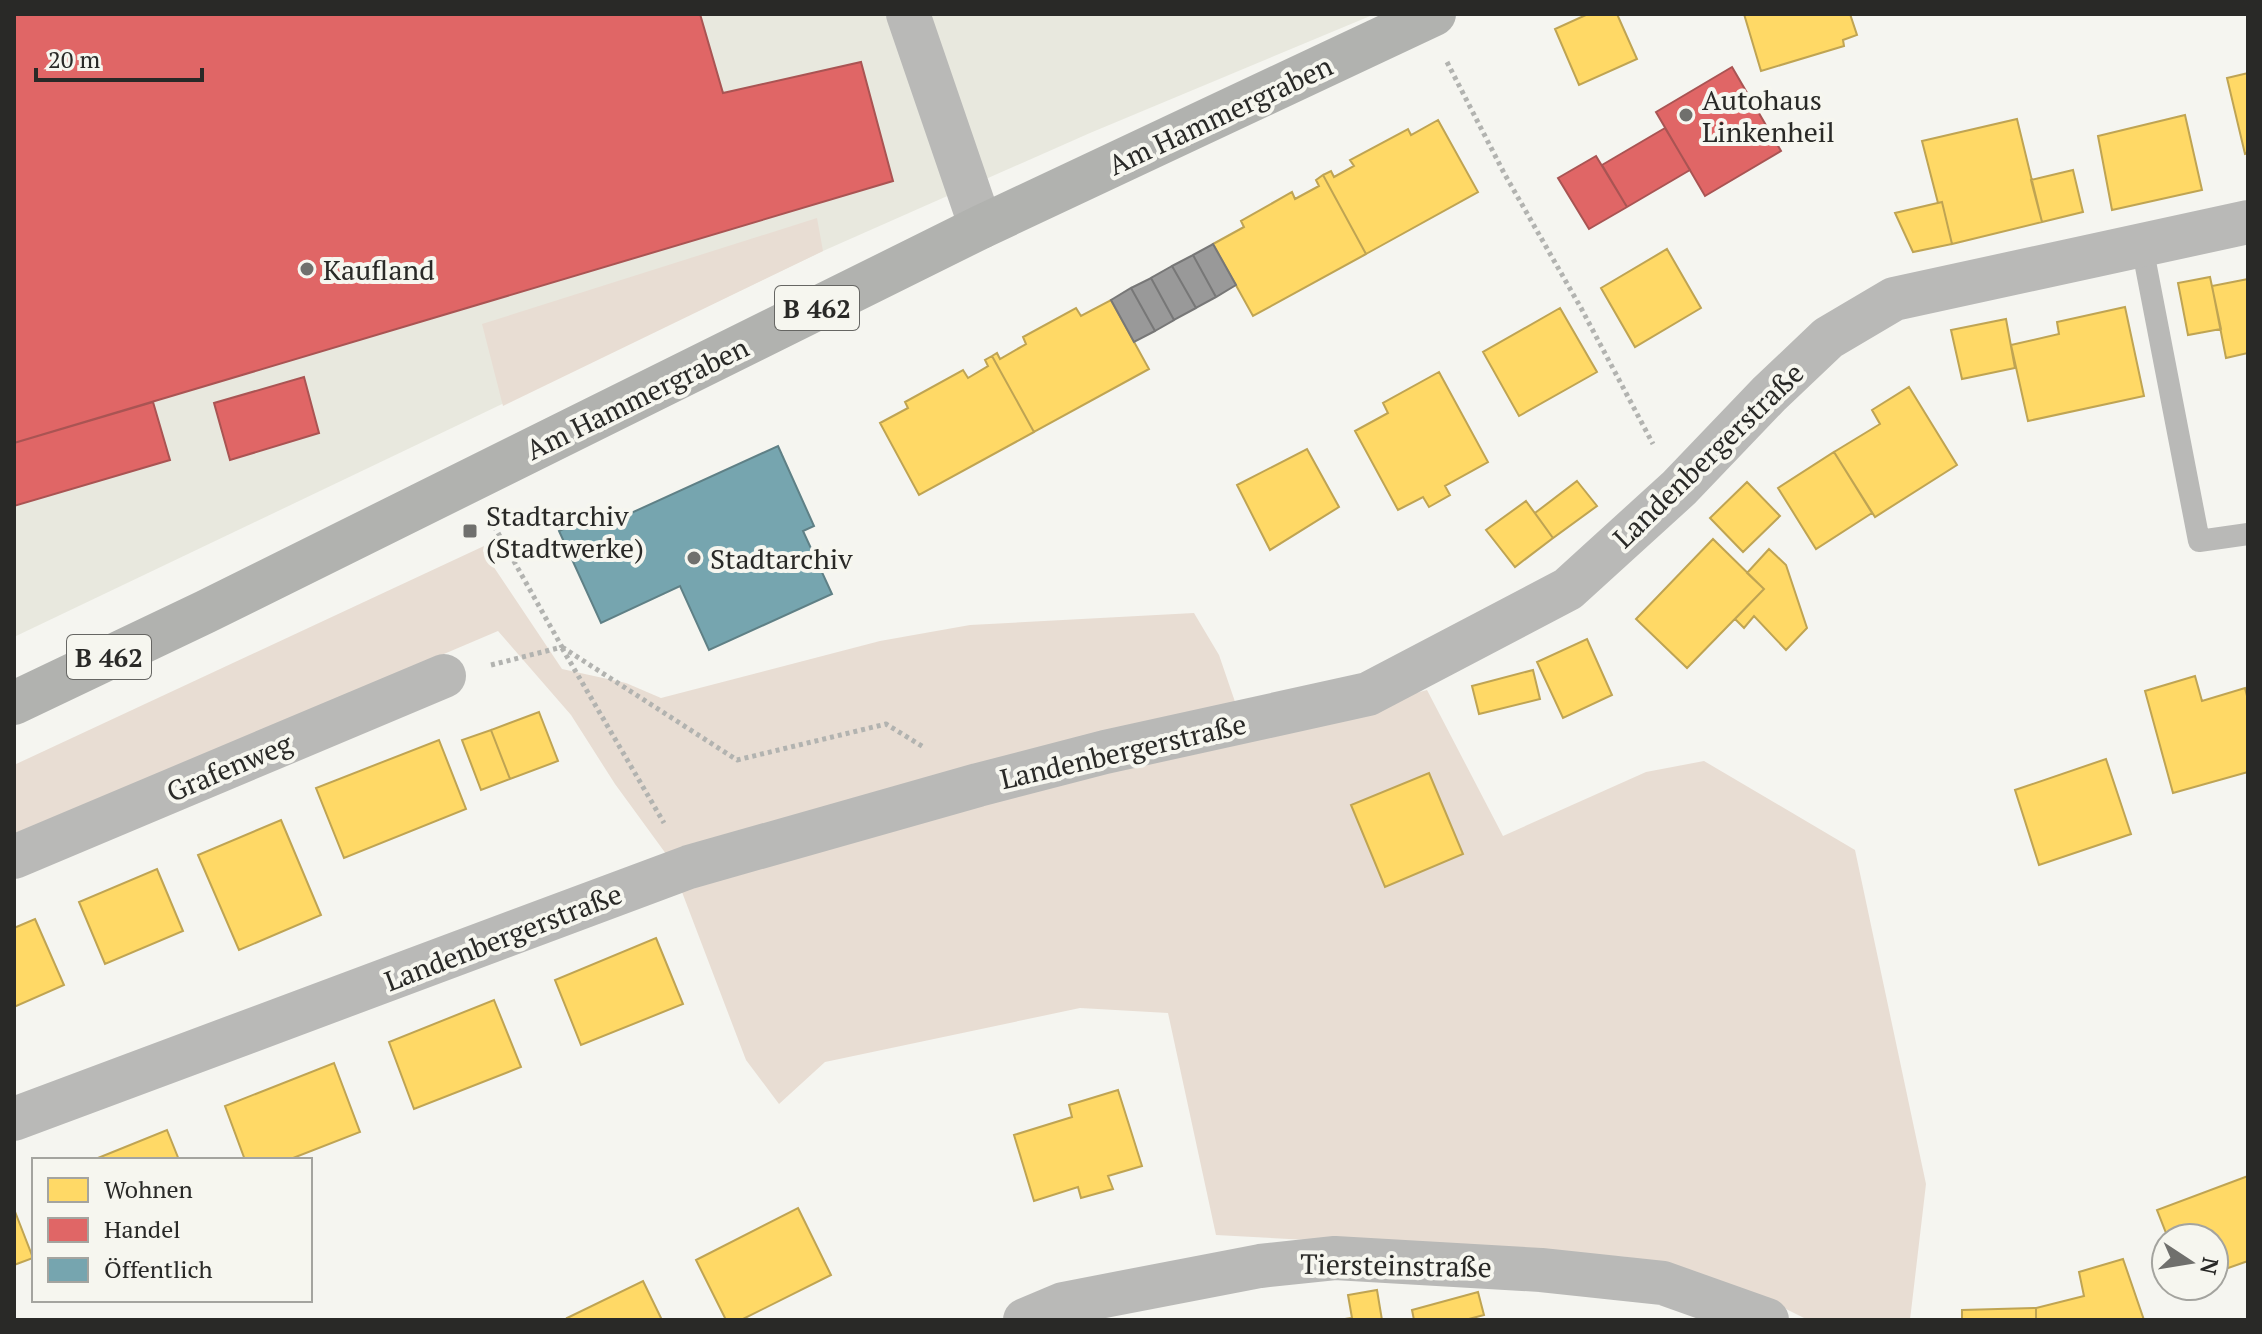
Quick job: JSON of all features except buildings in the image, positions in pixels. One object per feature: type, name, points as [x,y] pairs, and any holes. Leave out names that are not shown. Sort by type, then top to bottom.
[{"type":"main road","name":"Am Hammergraben","points":[[14,703],[981,227],[1430,16]]},
{"type":"street","points":[[908,14],[981,227]]},
{"type":"street","name":"Landenbergerstraße","points":[[14,1119],[689,867],[950,792],[1105,752],[1368,694],[1568,589],[1679,488],[1828,338],[1894,299],[2248,222]]},
{"type":"street","name":"Grafenweg","points":[[14,857],[444,676]]},
{"type":"street","name":"Tiersteinstraße","points":[[1025,1320],[1078,1301],[1260,1266],[1335,1258],[1541,1270],[1663,1283],[1767,1320]]},
{"type":"lane","points":[[2142,246],[2199,541],[2248,534]]},
{"type":"path","points":[[1430,16],[1504,173],[1679,488]]},
{"type":"path","points":[[469,481],[689,867]]},
{"type":"path","points":[[444,676],[562,647],[737,760],[886,724]]},
{"type":"shaded area","name":"Kaufland","points":[[14,14],[1375,14],[1090,133],[823,251],[14,637]]},
{"type":"shaded area","points":[[817,218],[823,251],[503,406],[482,324]]},
{"type":"shaded area","points":[[484,546],[483,551],[562,669],[626,683],[661,698],[880,641],[970,625],[1194,613],[1219,655],[1245,731],[1342,713],[1427,690],[1503,836],[1646,772],[1704,761],[1855,850],[1926,1184],[1910,1320],[1808,1320],[1756,1294],[1627,1257],[1216,1235],[1168,1013],[1080,1008],[825,1062],[779,1104],[746,1060],[669,858],[615,784],[571,715],[498,631],[14,837],[14,765]]},
{"type":"place","name":"Autohaus Linkenheil","points":[[1686,115]]},
{"type":"place","name":"Kaufland","points":[[307,269]]},
{"type":"place","name":"Stadtarchiv (Stadtwerke)","points":[[470,531]]},
{"type":"place","name":"Stadtarchiv","points":[[694,558]]}]
